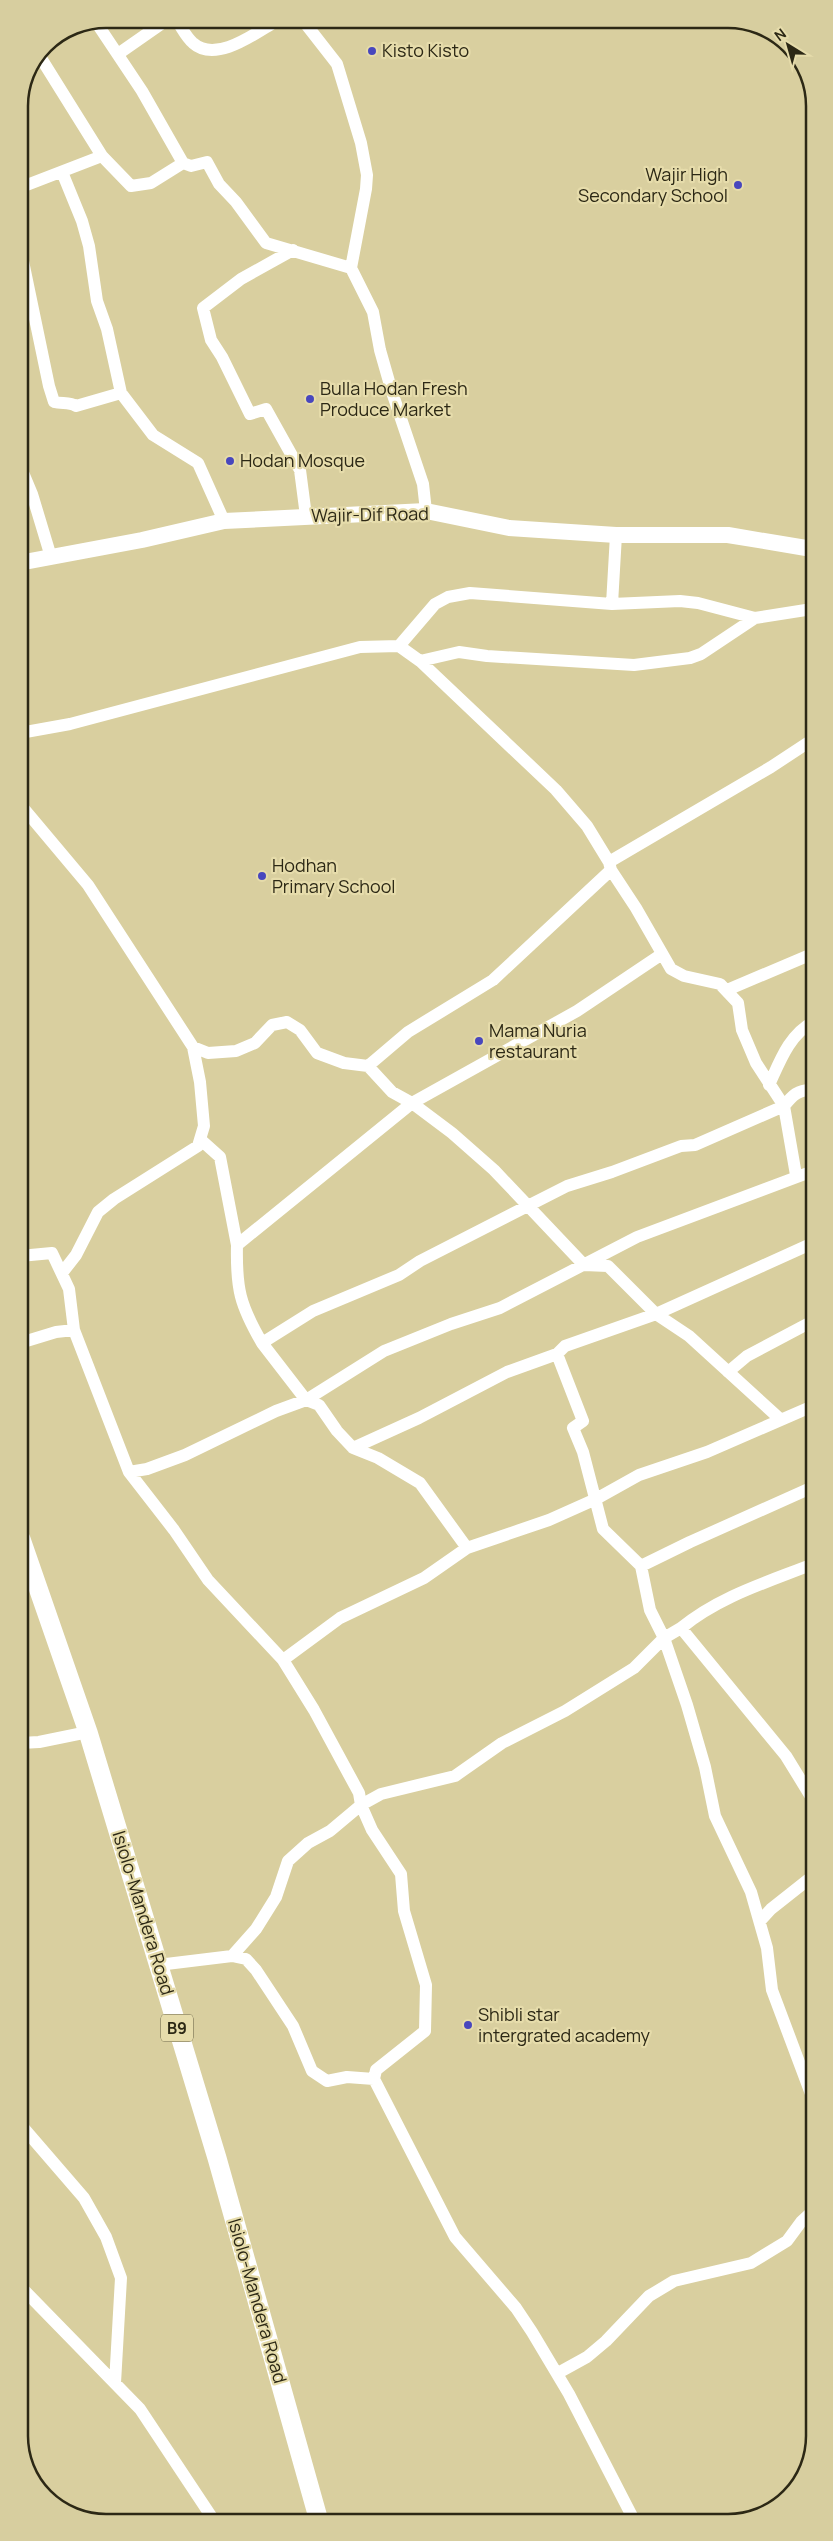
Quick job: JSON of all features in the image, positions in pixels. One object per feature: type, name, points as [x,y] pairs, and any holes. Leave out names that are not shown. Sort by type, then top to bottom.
[{"type":"highway","name":"Isiolo-Mandera Road","points":[[28,1559],[88,1732],[217,2158],[317,2513]]},
{"type":"main road","name":"Wajir-Dif Road","points":[[28,561],[142,540],[224,521],[426,511],[509,528],[616,535],[728,535],[806,548]]},
{"type":"street","points":[[100,28],[142,91],[183,163],[192,166],[207,162],[219,184],[236,202],[266,243],[351,268]]},
{"type":"street","points":[[118,54],[155,28]]},
{"type":"street","points":[[182,28],[194,44],[216,50],[241,42],[265,28]]},
{"type":"street","points":[[309,28],[337,64],[361,143],[367,175],[366,190],[351,268],[373,312],[380,350],[392,392],[424,484],[426,511]]},
{"type":"street","points":[[42,60],[102,156],[130,186],[151,183],[183,163]]},
{"type":"street","points":[[28,185],[102,156]]},
{"type":"street","points":[[62,172],[82,222],[89,246],[97,301],[106,329],[121,393],[153,435],[198,463],[224,521]]},
{"type":"street","points":[[293,250],[241,279],[203,308],[211,340],[222,357],[250,414],[266,409],[300,470],[306,516]]},
{"type":"street","points":[[28,285],[54,402],[62,404],[72,403],[76,406],[121,393]]},
{"type":"street","points":[[28,484],[51,557]]},
{"type":"street","points":[[612,604],[616,535]]},
{"type":"street","points":[[398,646],[435,604],[448,597],[470,594],[612,604],[680,601],[698,603],[755,618],[806,610]]},
{"type":"street","points":[[420,661],[459,652],[487,656],[634,665],[690,658],[701,654],[755,618]]},
{"type":"street","points":[[28,732],[70,724],[360,647],[398,646],[420,661],[556,790],[587,826],[671,969],[684,976],[720,984],[728,990],[738,1003],[742,1030],[756,1063],[784,1106],[796,1175]]},
{"type":"street","points":[[368,1066],[408,1032],[493,980],[610,866],[806,744]]},
{"type":"street","points":[[28,814],[88,885],[193,1047],[200,1082],[204,1126],[201,1140],[192,1151],[114,1199],[98,1212],[76,1255],[62,1273]]},
{"type":"street","points":[[237,1245],[412,1103],[577,1011],[662,954]]},
{"type":"street","points":[[728,990],[806,957]]},
{"type":"street","points":[[193,1047],[208,1053],[236,1051],[255,1043],[272,1025],[287,1022],[300,1030],[318,1053],[344,1063],[368,1066],[392,1092],[412,1103],[452,1133],[494,1170],[527,1207],[584,1264],[608,1266],[656,1314],[689,1336],[780,1419]]},
{"type":"street","points":[[769,1085],[785,1050],[795,1035],[806,1027]]},
{"type":"street","points":[[262,1343],[313,1311],[400,1275],[420,1261],[567,1186],[612,1172],[681,1146],[695,1145],[784,1106],[794,1094],[806,1089]]},
{"type":"street","points":[[201,1140],[220,1158],[237,1245],[236,1277],[240,1297],[246,1316],[262,1343],[306,1400],[319,1405],[337,1431],[353,1448],[378,1458],[420,1483],[467,1548]]},
{"type":"street","points":[[130,1472],[147,1469],[185,1455],[276,1411],[306,1400],[384,1352],[452,1324],[500,1308],[637,1237],[806,1173]]},
{"type":"street","points":[[353,1448],[419,1418],[507,1372],[556,1354],[565,1346],[656,1314],[806,1245]]},
{"type":"street","points":[[28,1255],[52,1253],[62,1273],[68,1289],[74,1330],[130,1472],[174,1530],[208,1580],[283,1660],[328,1735],[359,1794],[360,1805],[372,1830],[401,1874],[404,1911],[426,1985],[425,2031],[376,2070],[374,2079],[455,2237],[516,2308],[558,2373],[631,2514]]},
{"type":"street","points":[[728,1372],[747,1356],[806,1325]]},
{"type":"street","points":[[28,1341],[56,1332],[74,1330]]},
{"type":"street","points":[[556,1354],[583,1421],[574,1428],[596,1498],[603,1529],[641,1566],[650,1610],[664,1638],[687,1705],[705,1766],[715,1816],[737,1860],[760,1921],[767,1948],[772,1990],[806,2081]]},
{"type":"street","points":[[283,1660],[340,1618],[424,1578],[467,1548],[549,1520],[639,1475],[707,1452],[806,1409]]},
{"type":"street","points":[[641,1566],[806,1490]]},
{"type":"street","points":[[232,1956],[256,1929],[276,1897],[288,1861],[308,1843],[330,1831],[360,1805],[381,1794],[455,1776],[502,1743],[564,1711],[634,1668],[664,1638],[693,1618],[763,1582],[806,1567]]},
{"type":"street","points":[[681,1628],[786,1756],[806,1787]]},
{"type":"street","points":[[28,1743],[88,1732]]},
{"type":"street","points":[[760,1921],[771,1908],[806,1881]]},
{"type":"street","points":[[158,1965],[232,1956],[246,1960],[256,1970],[293,2026],[312,2071],[327,2081],[347,2077],[374,2079]]},
{"type":"street","points":[[28,2132],[47,2152],[84,2198],[106,2237],[121,2278],[114,2383]]},
{"type":"street","points":[[558,2373],[587,2357],[606,2341],[649,2296],[674,2281],[758,2260],[787,2241],[806,2217]]},
{"type":"street","points":[[28,2294],[140,2409],[209,2513]]},
{"type":"place","name":"Kisto Kisto","points":[[372,51]]},
{"type":"place","name":"Wajir High Secondary School","points":[[738,185]]},
{"type":"place","name":"Bulla Hodan Fresh Produce Market","points":[[310,399]]},
{"type":"place","name":"Hodan Mosque","points":[[230,461]]},
{"type":"place","name":"Hodhan Primary School","points":[[262,876]]},
{"type":"place","name":"Mama Nuria restaurant","points":[[479,1041]]},
{"type":"place","name":"Shibli star intergrated academy","points":[[468,2025]]}]
